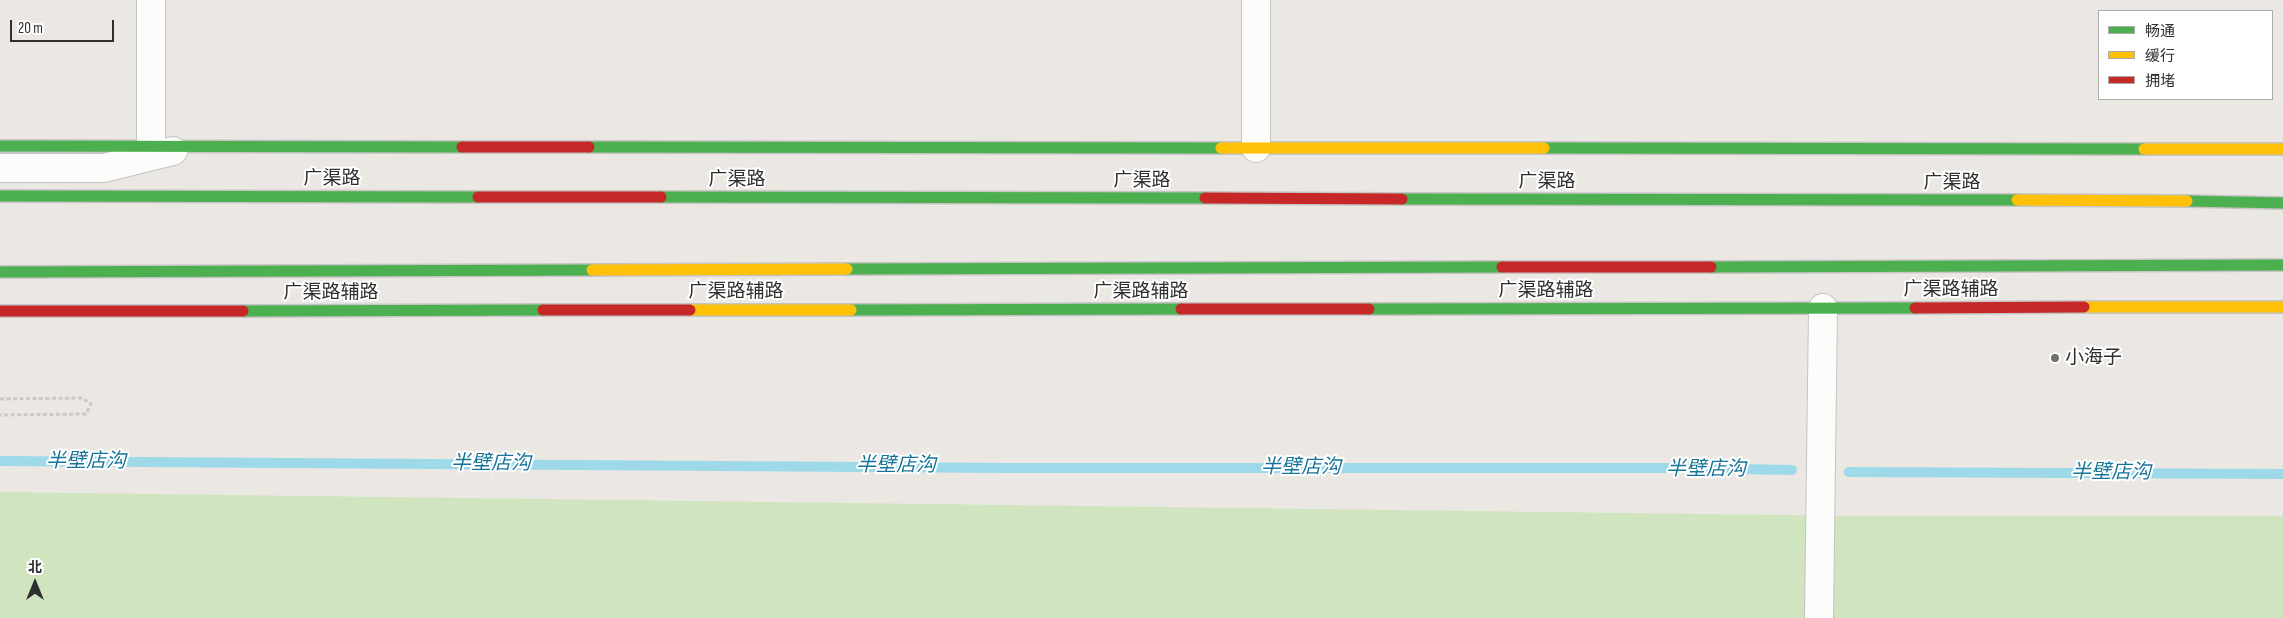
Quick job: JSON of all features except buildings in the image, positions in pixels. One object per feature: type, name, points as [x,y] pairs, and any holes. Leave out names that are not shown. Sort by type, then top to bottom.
[{"type":"main road","name":"广渠路","points":[[0,146],[2283,149]]},
{"type":"main road","name":"广渠路","points":[[0,196],[2103,200],[2283,203]]},
{"type":"main road","points":[[0,272],[2283,265]]},
{"type":"main road","name":"广渠路辅路","points":[[0,311],[2283,307]]},
{"type":"street","points":[[151,0],[151,146]]},
{"type":"street","points":[[1256,0],[1256,148]]},
{"type":"street","points":[[0,168],[104,168],[189,146]]},
{"type":"street","points":[[1819,618],[1823,308]]},
{"type":"path","points":[[0,399],[82,398],[91,404],[86,414],[0,415]]},
{"type":"green space","points":[[0,492],[1859,516],[2283,516],[2283,618],[0,618]]},
{"type":"waterway","name":"半壁店沟","points":[[0,461],[1007,468],[1685,468],[1792,470]]},
{"type":"waterway","name":"半壁店沟","points":[[1849,472],[2283,474]]},
{"type":"traffic: fast","points":[[0,146],[462,147]]},
{"type":"traffic: fast","points":[[589,147],[1221,148]]},
{"type":"traffic: fast","points":[[1544,148],[2144,149]]},
{"type":"traffic: fast","points":[[0,196],[478,197]]},
{"type":"traffic: fast","points":[[661,197],[1205,198]]},
{"type":"traffic: fast","points":[[1402,199],[2017,200]]},
{"type":"traffic: fast","points":[[2187,201],[2283,203]]},
{"type":"traffic: fast","points":[[1711,267],[2283,265]]},
{"type":"traffic: fast","points":[[847,269],[1502,267]]},
{"type":"traffic: fast","points":[[0,272],[592,270]]},
{"type":"traffic: fast","points":[[1369,309],[1915,308]]},
{"type":"traffic: fast","points":[[851,310],[1181,309]]},
{"type":"traffic: fast","points":[[243,311],[543,310]]},
{"type":"traffic: slow","points":[[1221,148],[1544,148]]},
{"type":"traffic: slow","points":[[2144,149],[2283,149]]},
{"type":"traffic: slow","points":[[2017,200],[2187,201]]},
{"type":"traffic: slow","points":[[592,270],[847,269]]},
{"type":"traffic: slow","points":[[2084,307],[2283,307]]},
{"type":"traffic: slow","points":[[690,310],[851,310]]},
{"type":"traffic: jam","points":[[462,147],[589,147]]},
{"type":"traffic: jam","points":[[478,197],[661,197]]},
{"type":"traffic: jam","points":[[1205,198],[1402,199]]},
{"type":"traffic: jam","points":[[1502,267],[1711,267]]},
{"type":"traffic: jam","points":[[1915,308],[2084,307]]},
{"type":"traffic: jam","points":[[1181,309],[1369,309]]},
{"type":"traffic: jam","points":[[543,310],[690,310]]},
{"type":"traffic: jam","points":[[0,311],[243,311]]},
{"type":"place","name":"小海子","points":[[2055,358]]}]
